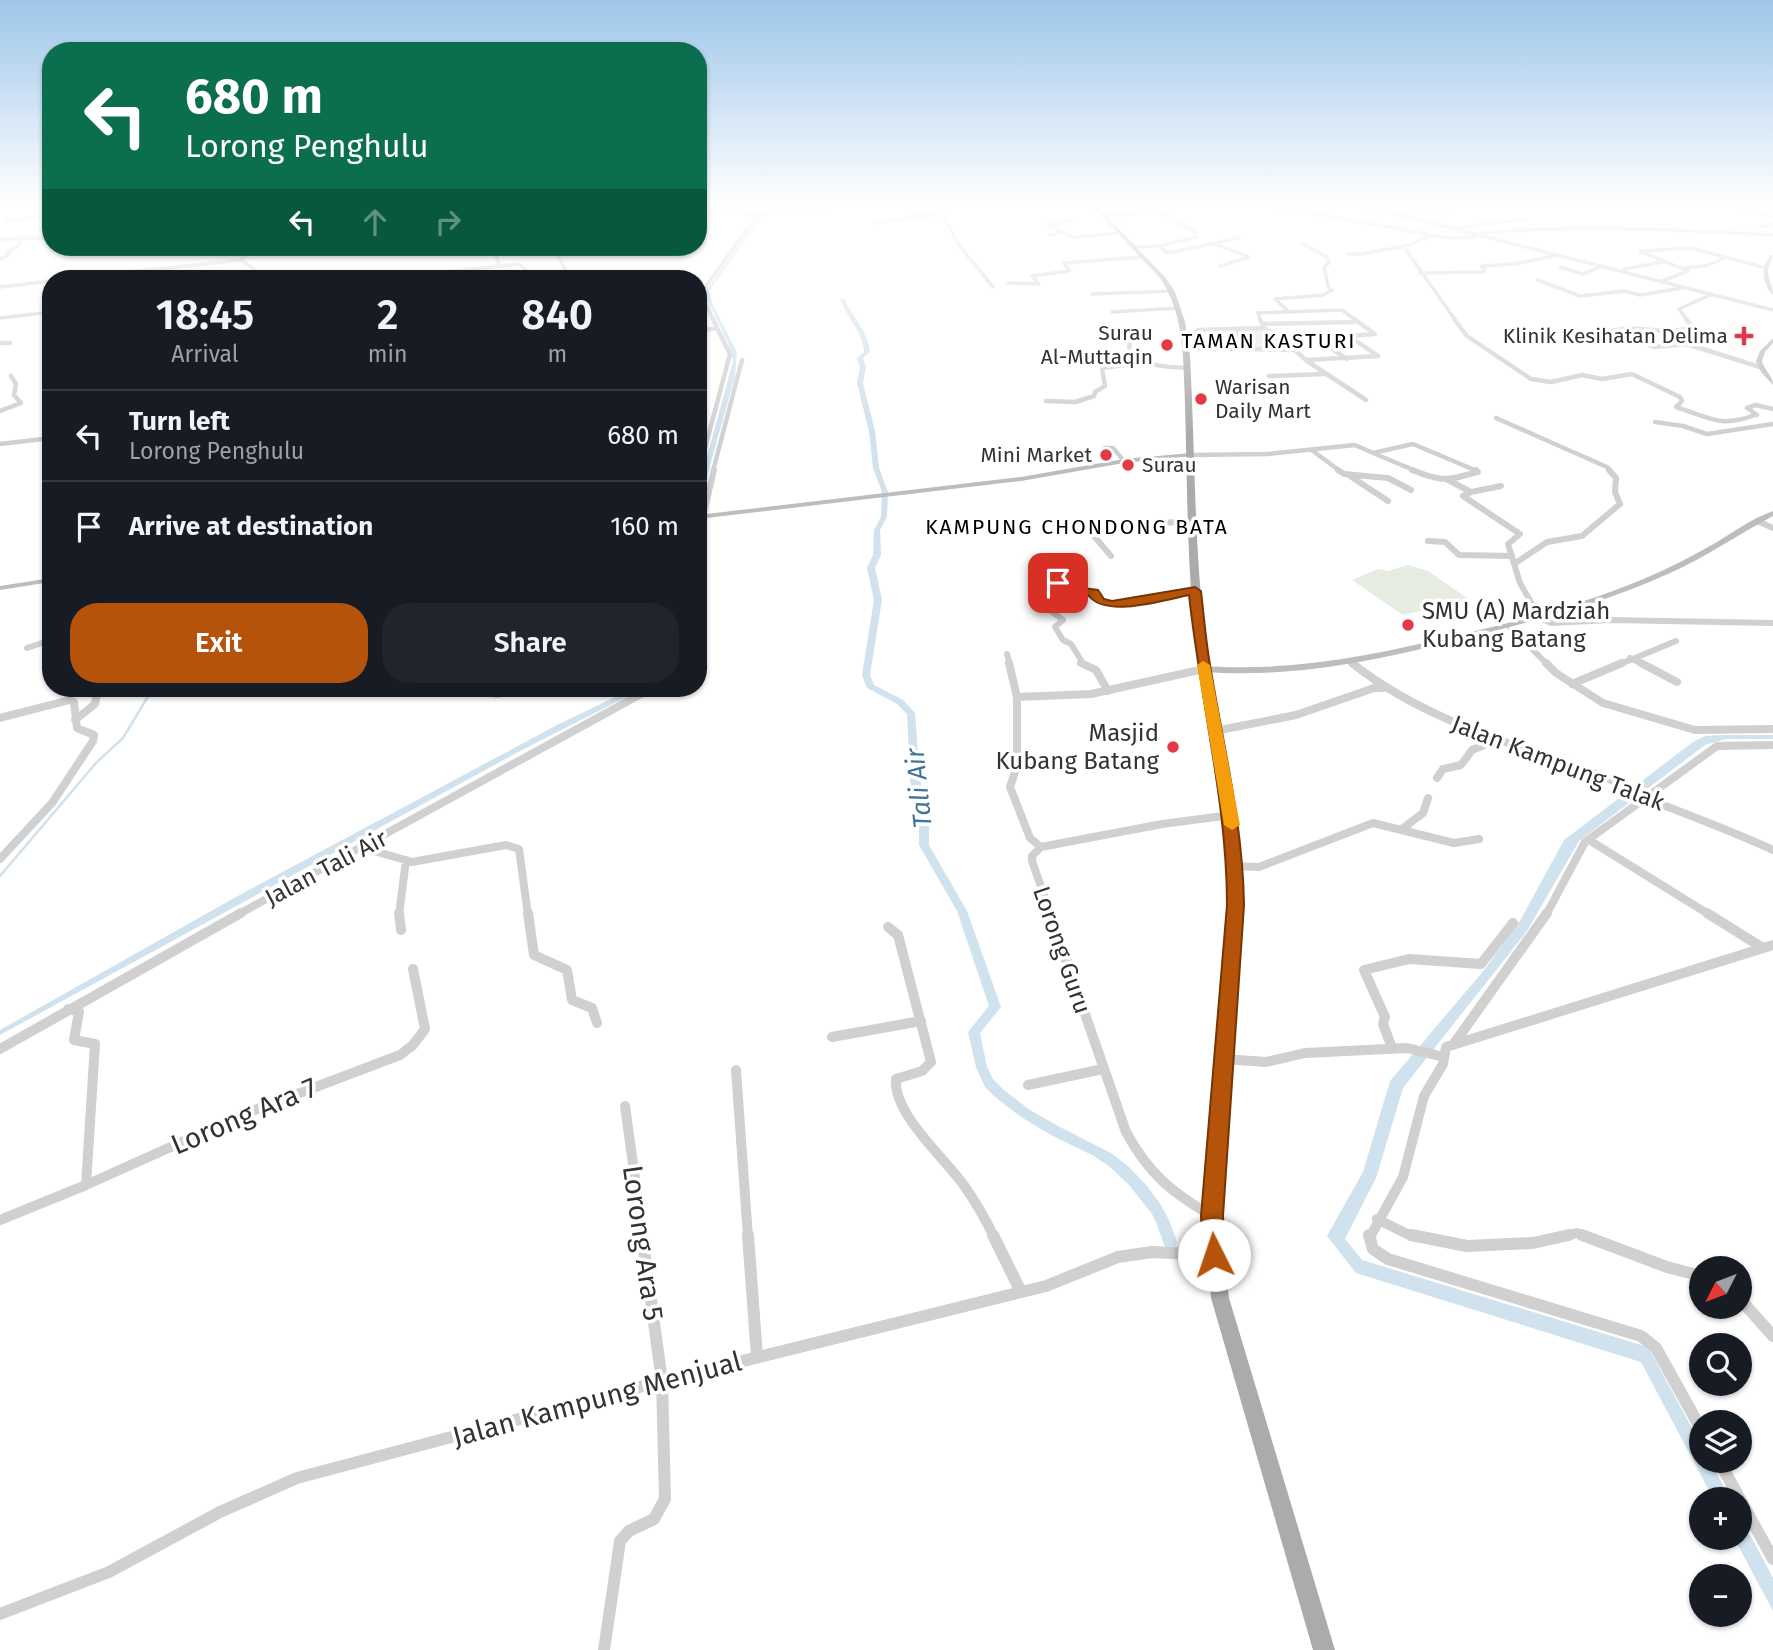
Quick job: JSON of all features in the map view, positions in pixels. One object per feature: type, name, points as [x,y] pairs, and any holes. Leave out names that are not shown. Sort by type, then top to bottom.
[{"type":"main road","points":[[1162,280],[1172,291],[1191,348],[1187,368],[1195,591],[1204,669],[1231,815],[1235,866],[1236,905],[1212,1216],[1214,1255],[1223,1310],[1324,1650]]},
{"type":"street","points":[[987,280],[993,287]]},
{"type":"street","points":[[1008,283],[1039,284],[1036,280]]},
{"type":"street","points":[[1288,311],[1275,299],[1323,295],[1332,290],[1326,280]]},
{"type":"street","points":[[1425,280],[1470,339],[1531,379],[1551,382],[1582,375],[1602,379],[1632,374],[1644,377],[1680,397],[1682,401],[1676,407],[1696,415],[1734,423],[1755,415]]},
{"type":"street","points":[[1538,280],[1580,296],[1623,291],[1639,295],[1685,287]]},
{"type":"street","points":[[1658,280],[1773,310]]},
{"type":"street","points":[[0,287],[42,282]]},
{"type":"street","points":[[1092,294],[1172,291]]},
{"type":"street","points":[[1687,344],[1654,347],[1612,331],[1637,326],[1654,332],[1693,328],[1681,315],[1680,307],[1698,298],[1716,295]]},
{"type":"street","points":[[707,306],[730,354],[730,363],[707,445]]},
{"type":"street","points":[[1112,312],[1179,308]]},
{"type":"street","points":[[1281,338],[1375,334],[1349,313],[1342,310],[1258,314],[1264,326],[1306,360],[1366,400]]},
{"type":"street","points":[[0,318],[42,313]]},
{"type":"street","points":[[1296,351],[1191,348],[1195,331],[1357,322]]},
{"type":"street","points":[[707,330],[717,328]]},
{"type":"street","points":[[1236,329],[1240,349]]},
{"type":"street","points":[[1664,331],[1687,344],[1759,367],[1773,383]]},
{"type":"street","points":[[1130,333],[1129,354],[1140,362],[1150,366],[1187,368]]},
{"type":"street","points":[[1306,360],[1378,356],[1349,336]]},
{"type":"street","points":[[1315,337],[1347,359]]},
{"type":"street","points":[[1759,367],[1761,352],[1773,340]]},
{"type":"street","points":[[0,343],[10,342]]},
{"type":"street","points":[[707,496],[742,360]]},
{"type":"street","points":[[1046,401],[1070,402],[1091,397],[1105,386],[1102,368],[1140,362]]},
{"type":"street","points":[[1269,376],[1325,374]]},
{"type":"street","points":[[0,411],[21,403],[15,395],[16,384],[11,376]]},
{"type":"street","points":[[1773,409],[1756,405],[1747,408],[1773,423]]},
{"type":"street","points":[[1496,418],[1607,467],[1616,478],[1615,492],[1620,504],[1582,536],[1547,542],[1514,564]]},
{"type":"street","points":[[1655,422],[1706,434],[1773,423]]},
{"type":"street","points":[[0,444],[42,439]]},
{"type":"street","points":[[707,516],[1041,477],[1124,461],[1191,455],[1313,451],[1355,445],[1373,453],[1435,479],[1448,480],[1478,471],[1413,444],[1373,453]]},
{"type":"street","points":[[1105,448],[1114,449],[1124,461]]},
{"type":"street","points":[[1313,451],[1366,490],[1388,500]]},
{"type":"street","points":[[1349,476],[1383,476],[1411,490]]},
{"type":"street","points":[[1448,480],[1471,492]]},
{"type":"street","points":[[1502,486],[1462,495],[1520,534],[1508,543],[1520,583],[1540,618],[1557,623],[1611,620],[1773,623]]},
{"type":"street","points":[[1017,697],[1077,696],[1204,669],[1265,673],[1351,663],[1509,626],[1603,598],[1673,569],[1773,513]]},
{"type":"street","points":[[1111,556],[1094,536],[1095,533],[1135,524],[1177,520],[1193,522]]},
{"type":"street","points":[[1757,521],[1773,528]]},
{"type":"street","points":[[1428,541],[1445,542],[1459,555],[1513,556]]},
{"type":"street","points":[[1049,572],[1059,584],[1072,590],[1093,593],[1100,601],[1110,604],[1195,591]]},
{"type":"street","points":[[0,588],[42,581]]},
{"type":"street","points":[[1051,611],[1063,620],[1055,626],[1063,640],[1071,644],[1079,663],[1096,670],[1108,691]]},
{"type":"street","points":[[1509,626],[1556,673],[1603,704],[1692,730],[1773,729]]},
{"type":"street","points":[[1572,684],[1619,665],[1629,658],[1676,641]]},
{"type":"street","points":[[27,648],[42,643]]},
{"type":"street","points":[[1007,654],[1017,697],[1017,766],[1010,787],[1030,838],[1041,847],[1162,824],[1231,815]]},
{"type":"street","points":[[1629,658],[1676,682]]},
{"type":"street","name":"Jalan Kampung Talak","points":[[1351,663],[1383,688],[1441,718],[1607,778],[1644,797],[1719,825],[1773,850]]},
{"type":"street","points":[[1215,731],[1272,723],[1294,715],[1314,712],[1374,688],[1383,688]]},
{"type":"street","points":[[75,720],[95,704],[96,697]]},
{"type":"street","name":"Jalan Tali Air","points":[[0,1049],[636,697]]},
{"type":"street","points":[[0,718],[70,700],[74,702],[75,720],[79,729],[93,733],[93,741],[69,782],[0,859]]},
{"type":"street","points":[[1437,778],[1443,769],[1461,765],[1472,750],[1487,744],[1489,735]]},
{"type":"street","points":[[1453,1045],[1549,910],[1589,839],[1717,746],[1773,745]]},
{"type":"street","points":[[1402,829],[1424,812],[1428,798]]},
{"type":"street","points":[[1235,866],[1259,867],[1369,823],[1457,844],[1479,839]]},
{"type":"street","points":[[1589,839],[1768,946]]},
{"type":"street","points":[[364,848],[406,860],[421,861],[506,845],[519,849],[522,855],[534,955],[567,970],[572,1000],[592,1008],[597,1023]]},
{"type":"street","name":"Lorong Guru","points":[[1041,847],[1035,851],[1032,861],[1126,1132],[1143,1164],[1171,1192],[1212,1216]]},
{"type":"street","points":[[401,930],[399,917],[406,860]]},
{"type":"street","points":[[1392,1048],[1383,1024],[1385,1017],[1364,970],[1409,959],[1481,964],[1513,923]]},
{"type":"street","points":[[888,927],[898,935],[931,1062],[922,1071],[895,1079],[895,1091],[908,1116],[981,1210],[1021,1292]]},
{"type":"street","points":[[1439,1055],[1453,1045],[1768,946]]},
{"type":"street","name":"Lorong Ara 7","points":[[0,1220],[86,1185],[242,1115],[407,1051],[425,1029],[413,969]]},
{"type":"street","points":[[68,1009],[79,1012],[74,1040],[94,1044],[86,1185]]},
{"type":"street","points":[[832,1037],[921,1021]]},
{"type":"street","points":[[1224,1059],[1266,1062],[1304,1053],[1392,1048],[1412,1048],[1439,1055]]},
{"type":"street","points":[[1439,1055],[1443,1064],[1424,1096],[1403,1177],[1369,1234],[1370,1243],[1379,1254],[1388,1259],[1641,1336],[1656,1349],[1690,1410]]},
{"type":"street","points":[[1028,1085],[1103,1069]]},
{"type":"street","points":[[736,1070],[757,1357]]},
{"type":"street","name":"Lorong Ara 5","points":[[604,1650],[620,1541],[629,1531],[654,1518],[665,1499],[662,1381],[625,1106]]},
{"type":"street","points":[[1377,1219],[1407,1234],[1469,1246],[1536,1242],[1577,1233],[1667,1268],[1689,1273]]},
{"type":"street","name":"Jalan Kampung Menjual","points":[[0,1614],[109,1572],[220,1512],[297,1478],[662,1381],[1046,1286],[1118,1257],[1152,1252],[1214,1255]]},
{"type":"street","points":[[1752,1312],[1773,1336]]},
{"type":"street","points":[[1726,1473],[1773,1559]]},
{"type":"shaded area","points":[[1264,328],[1296,350],[1240,349],[1236,329]]},
{"type":"shaded area","points":[[1408,565],[1428,571],[1470,600],[1403,615],[1352,580],[1378,569],[1388,571]]},
{"type":"water","points":[[713,280],[717,280],[709,291],[714,307],[737,352],[735,376],[707,477],[707,457],[733,361],[728,343],[707,299],[707,289]]},
{"type":"water","points":[[615,697],[626,697],[520,751],[0,1035],[0,1030],[236,897],[557,725]]},
{"type":"water","points":[[1773,735],[1773,739],[1726,739],[1705,745],[1579,841],[1527,931],[1403,1088],[1376,1178],[1345,1239],[1362,1260],[1648,1347],[1689,1423],[1689,1453],[1641,1362],[1356,1273],[1327,1236],[1363,1172],[1390,1081],[1485,969],[1521,919],[1564,840],[1693,742],[1705,736]]},
{"type":"water","points":[[1700,1473],[1716,1473],[1724,1487],[1707,1487]]},
{"type":"water","points":[[1752,1539],[1773,1578],[1773,1611],[1752,1572],[1752,1564],[1748,1564],[1740,1550],[1752,1550]]},
{"type":"waterway","name":"Tali Air","points":[[842,299],[866,345],[867,352],[860,358],[863,367],[860,383],[872,431],[876,468],[885,492],[884,517],[877,530],[877,555],[871,568],[878,600],[866,675],[870,686],[900,702],[911,713],[915,780],[924,816],[924,845],[962,911],[995,1007],[974,1032],[986,1079],[1012,1104],[1055,1131],[1106,1157],[1124,1172],[1156,1209],[1170,1242]]},
{"type":"waterway","points":[[0,876],[96,763],[123,738],[148,697]]},
{"type":"slow traffic","points":[[1203,665],[1232,825]]},
{"type":"place","name":"Klinik Kesihatan Delima","points":[[1744,336]]},
{"type":"place","name":"Surau Al-Muttaqin","points":[[1167,345]]},
{"type":"place","name":"Warisan Daily Mart","points":[[1201,399]]},
{"type":"place","name":"Mini Market","points":[[1106,455]]},
{"type":"place","name":"Surau","points":[[1128,465]]},
{"type":"place","name":"SMU (A) Mardziah Kubang Batang","points":[[1408,625]]},
{"type":"place","name":"Masjid Kubang Batang","points":[[1173,747]]},
{"type":"district","name":"TAMAN KASTURI","points":[[1269,341]]},
{"type":"district","name":"KAMPUNG CHONDONG BATA","points":[[1077,527]]},
{"type":"route","points":[[1058,583],[1072,590],[1093,593],[1100,601],[1112,604],[1195,591],[1204,669],[1231,815],[1235,866],[1236,905],[1212,1216],[1214,1255]]}]
